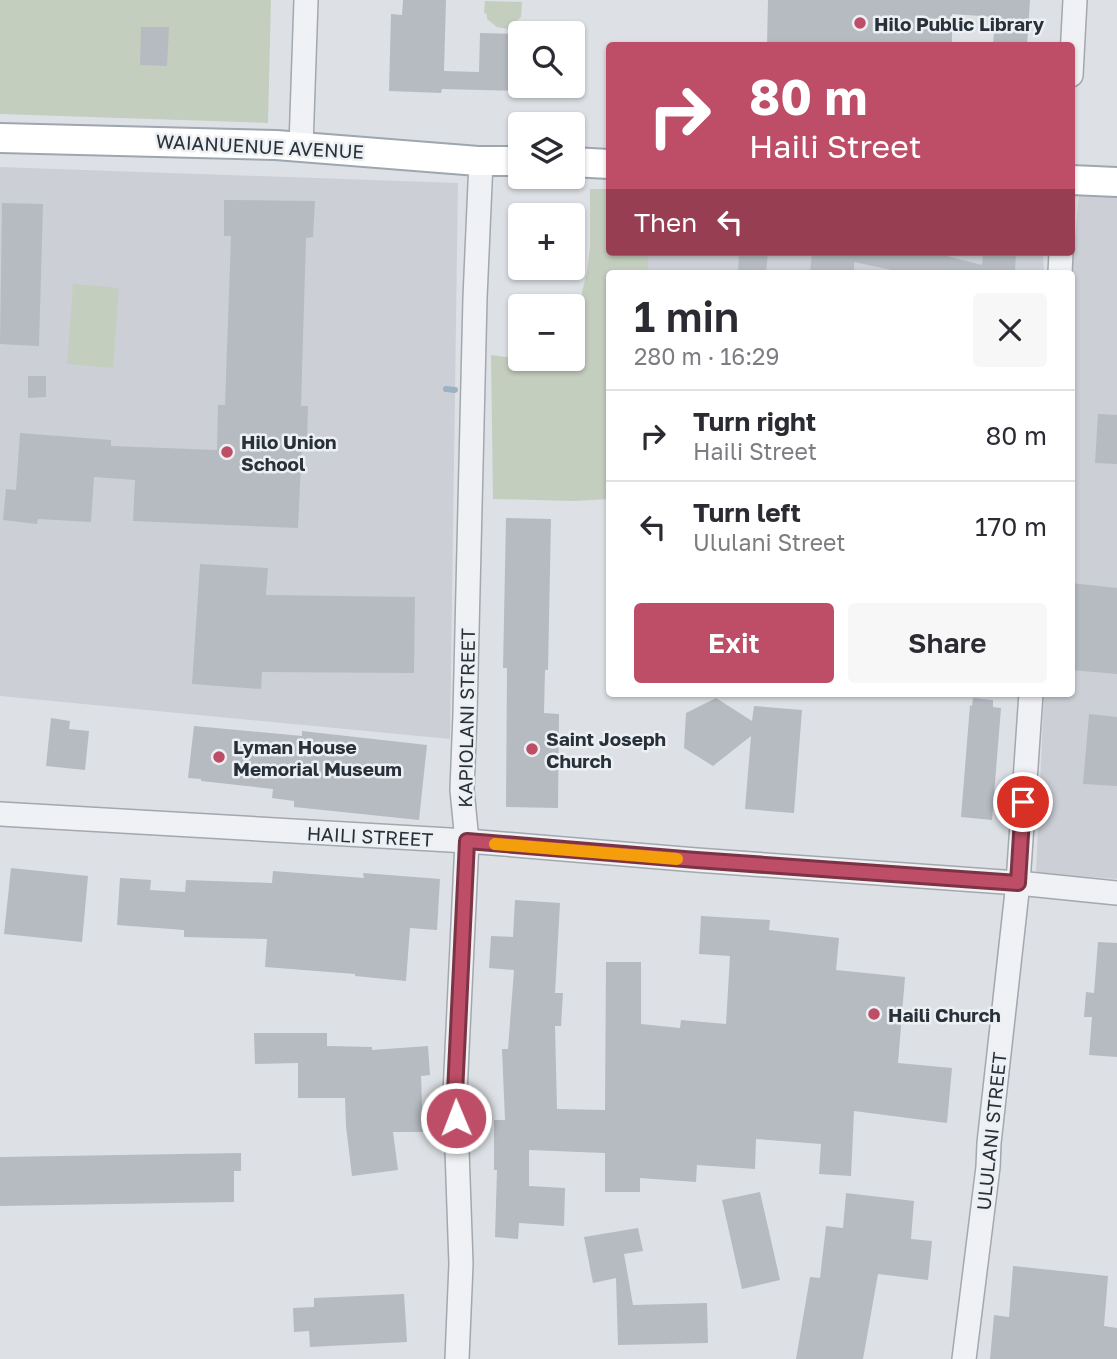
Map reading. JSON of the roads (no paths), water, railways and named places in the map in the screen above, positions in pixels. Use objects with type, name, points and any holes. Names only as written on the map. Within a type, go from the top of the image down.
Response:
[{"type":"main road","name":"WAIANUENUE AVENUE","points":[[0,138],[301,146],[508,161]]},
{"type":"main road","points":[[585,163],[606,164]]},
{"type":"main road","points":[[1075,180],[1117,182]]},
{"type":"street","points":[[301,146],[306,0]]},
{"type":"street","points":[[1073,42],[1075,0]]},
{"type":"street","name":"KAPIOLANI STREET","points":[[457,1359],[461,1264],[455,1093],[467,841],[462,790],[481,161]]},
{"type":"street","name":"ULULANI STREET","points":[[964,1359],[1018,883],[1031,697]]},
{"type":"street","name":"HAILI STREET","points":[[0,814],[467,841],[1117,893]]},
{"type":"waterway","points":[[446,389],[455,390]]},
{"type":"place","name":"Hilo Public Library","points":[[860,23]]},
{"type":"place","name":"Hilo Union School","points":[[227,452]]},
{"type":"place","name":"Saint Joseph Church","points":[[532,749]]},
{"type":"place","name":"Lyman House Memorial Museum","points":[[219,757]]},
{"type":"place","name":"Haili Church","points":[[874,1014]]}]
